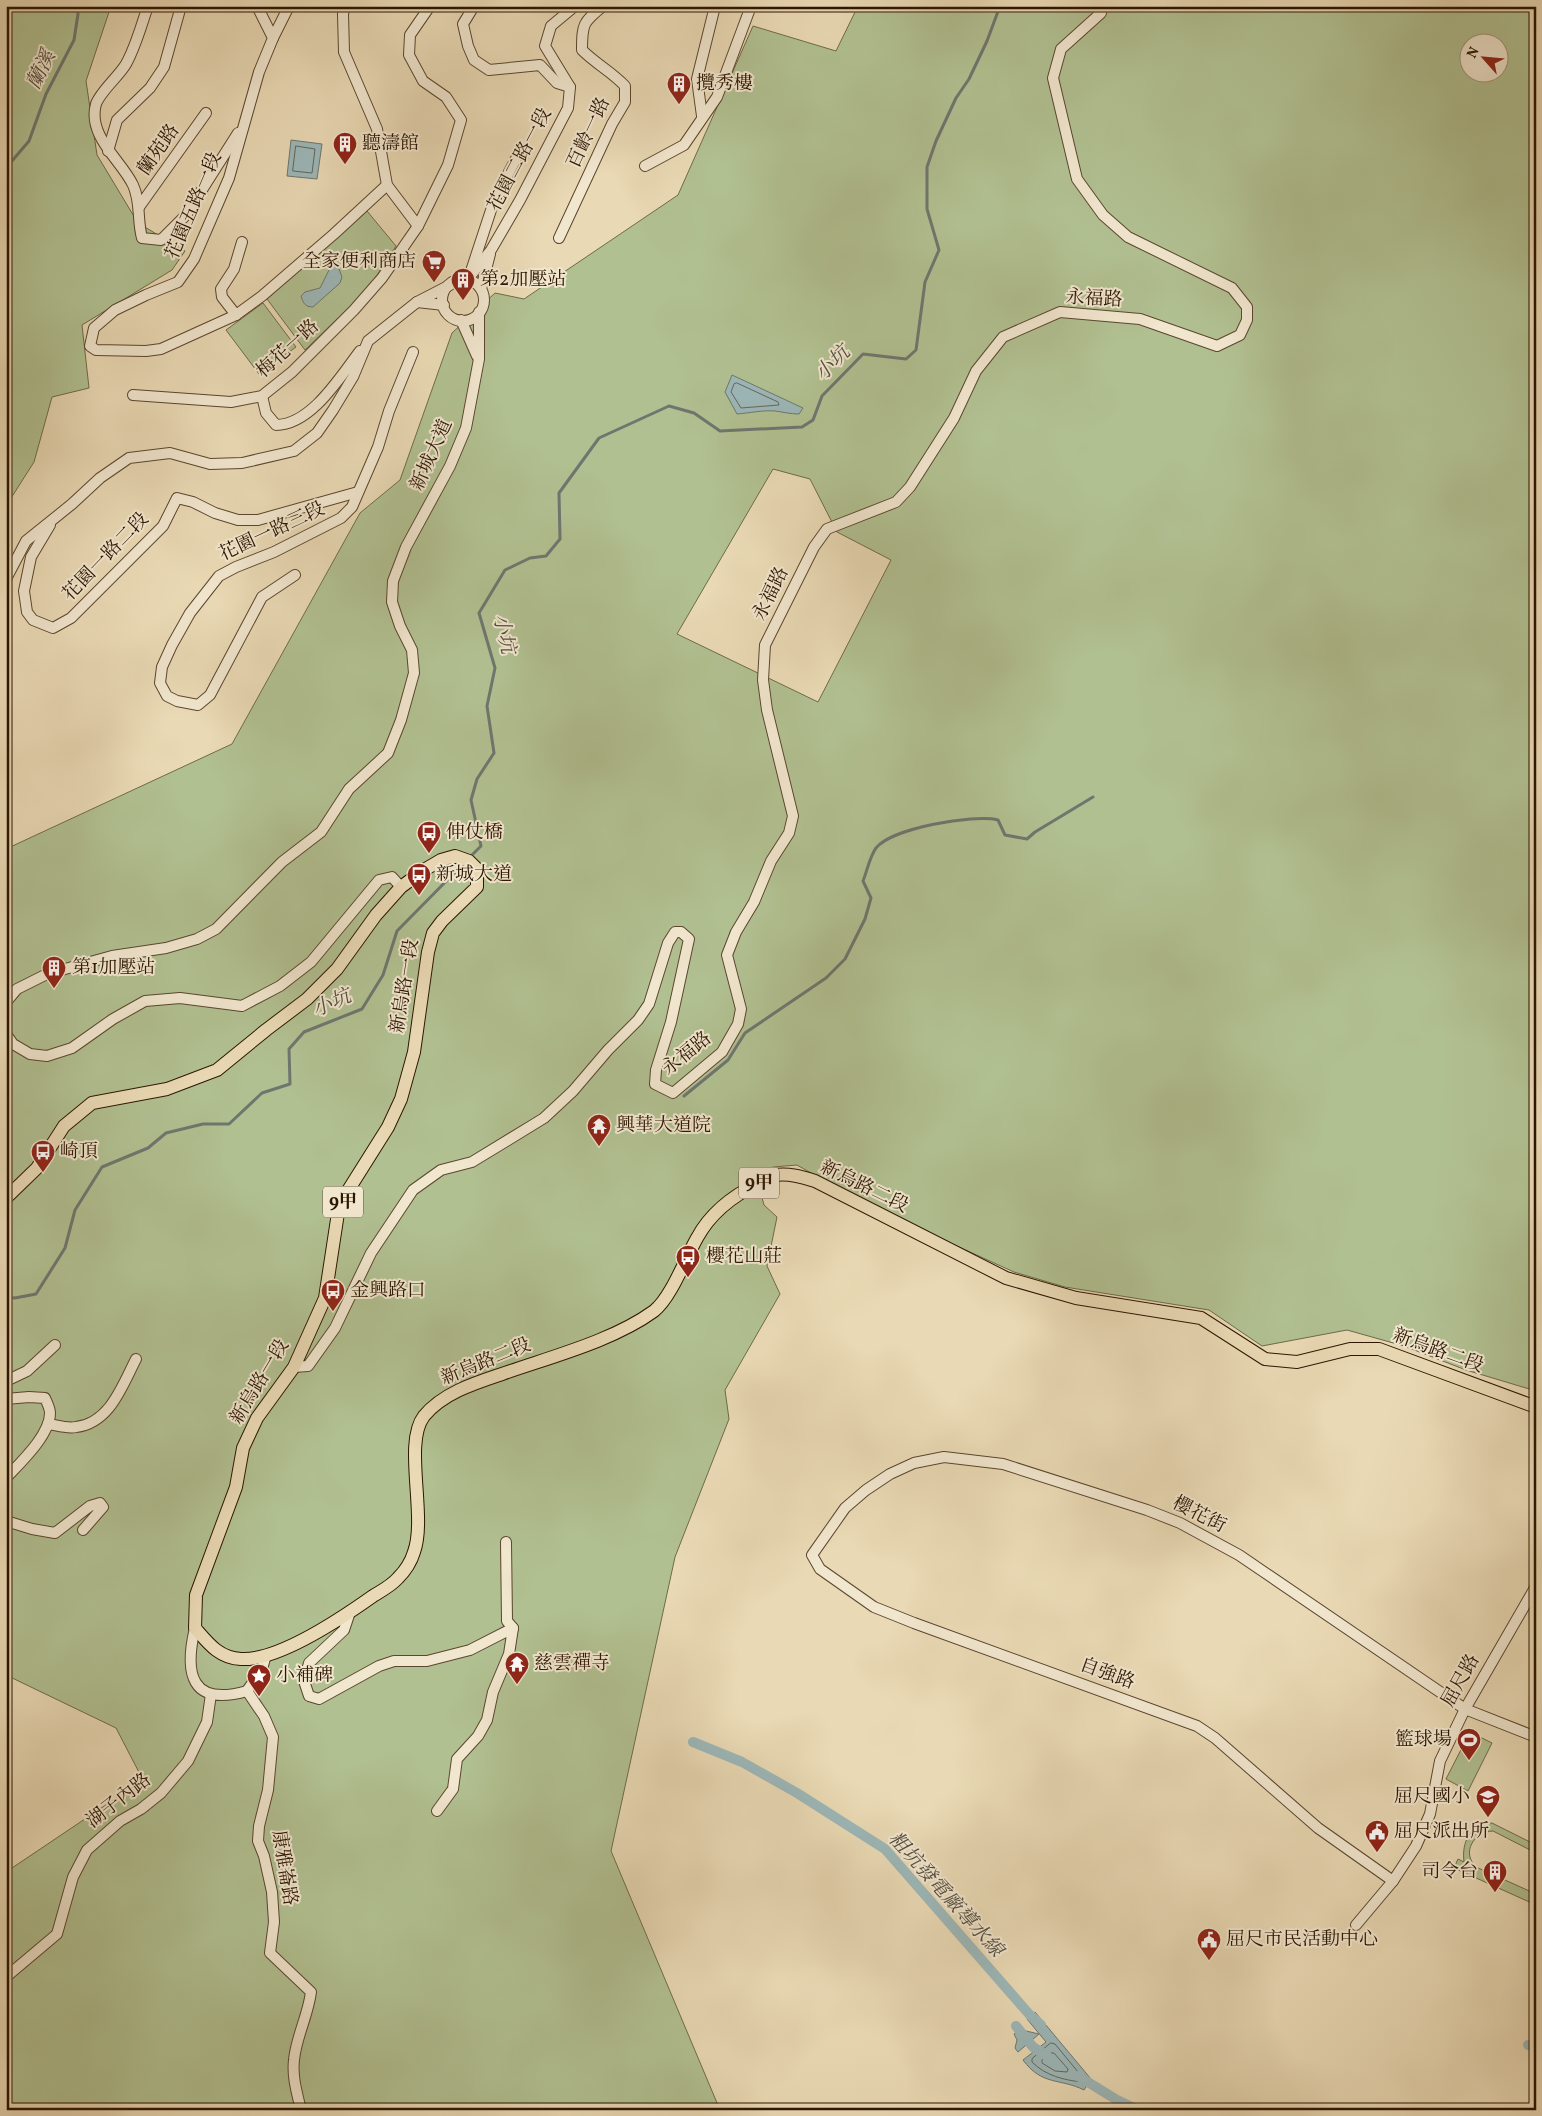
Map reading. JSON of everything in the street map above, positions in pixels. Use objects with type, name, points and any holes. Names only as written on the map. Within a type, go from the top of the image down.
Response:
[{"type":"main road","name":"新烏路一段","points":[[6,1198],[37,1168],[64,1126],[92,1103],[167,1089],[217,1070],[307,999],[337,968],[376,915],[401,886],[441,860],[454,856],[469,861],[477,870],[477,887],[442,921],[433,933],[428,952],[414,1052],[401,1099],[388,1127],[349,1189],[338,1213],[325,1298],[294,1367],[257,1418],[243,1448],[236,1487],[196,1595],[195,1628]]},
{"type":"main road","name":"新烏路二段","points":[[195,1628],[210,1646],[223,1655],[241,1659],[266,1655],[290,1646],[350,1612],[397,1580],[407,1568],[414,1554],[419,1536],[416,1441],[422,1418],[435,1404],[475,1383],[617,1333],[644,1318],[659,1307],[698,1235],[716,1212],[742,1192],[774,1175],[793,1175],[815,1181],[1006,1278],[1076,1298],[1173,1312],[1201,1318],[1265,1359],[1297,1362],[1350,1349],[1379,1348],[1536,1407]]},
{"type":"street","points":[[148,6],[134,48],[126,65],[97,101],[94,117],[108,151],[132,185],[139,208],[138,224],[142,238],[161,240],[186,215],[244,124],[259,72],[289,6]]},
{"type":"street","points":[[108,151],[117,120],[150,88],[164,67],[181,6]]},
{"type":"street","points":[[257,6],[273,38]]},
{"type":"street","points":[[345,6],[342,14],[344,52],[377,130],[387,184],[418,226]]},
{"type":"street","name":"梅花一路","points":[[133,395],[232,402],[262,396],[292,372],[354,310],[382,278],[418,226],[448,165],[461,120],[446,97],[423,81],[409,55],[410,35],[430,6]]},
{"type":"street","points":[[474,6],[464,24],[468,46],[474,60],[489,70],[540,65],[557,83],[570,87]]},
{"type":"street","points":[[570,87],[545,46],[551,26],[575,6]]},
{"type":"street","name":"百齡一路","points":[[559,238],[612,124],[625,102],[625,86],[614,74],[595,63],[582,50],[582,32],[587,19],[603,6]]},
{"type":"street","points":[[702,116],[697,79],[715,6]]},
{"type":"street","points":[[645,166],[684,145],[717,96],[751,6]]},
{"type":"street","name":"永福路","points":[[294,1367],[308,1366],[336,1328],[371,1253],[413,1190],[441,1170],[472,1162],[544,1118],[573,1091],[608,1050],[638,1020],[648,1004],[668,943],[675,932],[681,932],[689,939],[671,1022],[656,1070],[656,1084],[673,1092],[722,1052],[738,1024],[741,1009],[727,955],[736,932],[754,902],[771,861],[789,833],[793,816],[766,702],[763,680],[766,645],[814,546],[828,529],[896,502],[910,487],[954,418],[976,370],[1003,338],[1060,312],[1140,319],[1217,346],[1240,335],[1247,320],[1247,307],[1232,288],[1128,237],[1103,215],[1077,179],[1053,78],[1061,49],[1101,13],[1101,6]]},
{"type":"street","name":"花園二路一段","points":[[468,279],[491,250],[520,200],[540,158],[559,128],[568,108],[570,87]]},
{"type":"street","name":"蘭苑路","points":[[139,208],[206,113]]},
{"type":"street","name":"花園五路一段","points":[[244,124],[226,185],[194,259],[178,282],[115,310],[94,328],[90,346],[96,350],[146,351],[161,349],[236,315],[262,296],[327,240],[366,206],[387,184]]},
{"type":"street","points":[[468,279],[494,201],[521,150]]},
{"type":"street","points":[[236,315],[222,297],[221,289],[234,269],[242,242]]},
{"type":"street","points":[[481,289],[491,250]]},
{"type":"street","points":[[468,279],[478,284],[481,289],[484,301],[483,308],[474,318],[462,320],[450,316],[444,305],[443,294],[454,281],[468,279]]},
{"type":"street","points":[[262,396],[266,413],[276,425],[286,425],[295,422],[319,404],[368,341],[418,302],[450,285]]},
{"type":"street","points":[[418,302],[444,305]]},
{"type":"street","name":"新城大道","points":[[6,1002],[17,989],[47,974],[112,956],[166,948],[197,939],[216,929],[238,904],[282,862],[321,832],[349,789],[388,754],[401,720],[414,673],[412,650],[400,626],[392,602],[393,581],[406,547],[450,466],[466,428],[478,359],[479,312]]},
{"type":"street","points":[[462,320],[478,359]]},
{"type":"street","points":[[6,579],[26,541],[100,478],[129,458],[170,453],[210,464],[242,462],[294,451],[317,433],[334,410],[353,377],[368,341]]},
{"type":"street","points":[[358,492],[378,447],[389,411],[413,352]]},
{"type":"street","name":"花園一路二段","points":[[55,518],[31,557],[24,591],[27,612],[33,620],[54,628],[71,618],[163,526],[177,498],[194,502],[215,513],[238,520],[258,520],[358,492]]},
{"type":"street","name":"花園一路三段","points":[[295,575],[262,597],[210,695],[198,705],[177,701],[168,696],[160,682],[162,667],[190,613],[220,576],[236,566],[274,552],[341,518],[352,507],[358,492]]},
{"type":"street","points":[[6,1034],[13,1044],[30,1054],[47,1056],[72,1048],[113,1019],[145,1001],[180,998],[242,1006],[280,986],[311,962],[379,880],[392,877],[401,886]]},
{"type":"street","points":[[6,1382],[27,1371],[55,1345]]},
{"type":"street","points":[[48,1424],[75,1428],[96,1420],[111,1407],[136,1360]]},
{"type":"street","points":[[6,1399],[45,1398],[50,1411],[48,1424],[25,1458],[6,1478]]},
{"type":"street","name":"櫻花街","points":[[828,1531],[844,1508],[866,1490],[890,1474],[914,1463],[944,1457],[1003,1464],[1147,1510],[1180,1523],[1239,1556],[1465,1709],[1536,1736]]},
{"type":"street","points":[[6,1521],[55,1533],[90,1506],[100,1503],[103,1507],[83,1530]]},
{"type":"street","name":"自強路","points":[[828,1531],[812,1555],[820,1568],[874,1607],[1196,1726],[1215,1738],[1318,1828],[1393,1881]]},
{"type":"street","points":[[437,1811],[453,1789],[457,1759],[478,1736],[487,1720],[493,1692],[509,1654],[513,1628],[507,1621],[506,1542]]},
{"type":"street","name":"屈尺路","points":[[1356,1924],[1393,1881],[1416,1846],[1430,1814],[1440,1760],[1465,1709],[1536,1586]]},
{"type":"street","points":[[350,1612],[344,1630],[309,1663],[304,1681],[309,1696],[319,1699],[379,1666],[394,1661],[427,1661],[470,1650],[513,1628]]},
{"type":"street","points":[[195,1628],[190,1648],[192,1678],[199,1688],[211,1694],[232,1696],[247,1691],[262,1669],[266,1655]]},
{"type":"street","name":"康雅崙路","points":[[247,1691],[264,1716],[274,1737],[268,1790],[259,1826],[258,1841],[264,1856],[272,1892],[274,1922],[270,1953],[311,1992],[309,2007],[296,2046],[294,2060],[294,2078],[301,2110]]},
{"type":"street","name":"湖子內路","points":[[6,1977],[57,1934],[73,1877],[87,1850],[120,1821],[141,1809],[161,1793],[188,1761],[207,1722],[211,1694]]},
{"type":"green space","points":[[6,6],[111,6],[86,81],[97,155],[138,223],[185,251],[172,270],[82,325],[89,388],[52,397],[34,462],[6,506]]},
{"type":"green space","points":[[858,6],[1536,6],[1536,1391],[1466,1370],[1404,1346],[1347,1330],[1262,1346],[1209,1310],[1065,1287],[1014,1272],[871,1207],[797,1165],[773,1167],[757,1179],[764,1205],[777,1217],[767,1266],[780,1294],[725,1390],[729,1419],[675,1557],[611,1851],[720,2110],[6,2110],[6,1872],[143,1780],[116,1728],[6,1675],[6,849],[232,744],[360,513],[400,480],[452,333],[495,293],[524,299],[678,195],[753,26],[836,51]],"holes":[[[773,469],[810,479],[837,532],[891,560],[818,702],[677,634]]]},
{"type":"green space","points":[[367,211],[396,246],[368,289],[305,350],[267,299]]},
{"type":"green space","points":[[263,303],[296,347],[259,374],[226,330]]},
{"type":"green space","name":"籃球場","points":[[1470,1732],[1492,1743],[1468,1791],[1446,1779]]},
{"type":"green space","points":[[1481,1823],[1492,1823],[1536,1845],[1536,1853],[1493,1831],[1486,1832],[1475,1839],[1470,1849],[1470,1855],[1476,1867],[1536,1894],[1536,1905],[1454,1868],[1458,1859],[1464,1862],[1466,1840]]},
{"type":"water","points":[[291,140],[322,144],[317,179],[287,176]]},
{"type":"water","points":[[334,266],[339,269],[342,277],[340,283],[313,307],[306,305],[301,296],[305,292],[320,288],[329,270]]},
{"type":"water","points":[[732,375],[803,408],[799,414],[761,411],[737,414],[725,392]]},
{"type":"water","points":[[1035,2012],[1091,2079],[1084,2090],[1044,2078],[1030,2068],[1023,2060],[1046,2042],[1027,2019]]},
{"type":"water","points":[[1022,2027],[1026,2031],[1039,2034],[1018,2052],[1015,2048],[1017,2040],[1014,2034]]},
{"type":"waterway","name":"蘭溪","points":[[6,168],[29,141],[46,94],[74,40],[78,14],[77,6]]},
{"type":"waterway","name":"小坑","points":[[469,858],[481,846],[471,800],[477,779],[494,753],[487,706],[495,668],[479,613],[505,570],[530,558],[546,556],[560,539],[559,493],[599,438],[669,406],[694,413],[720,431],[802,427],[813,420],[822,396],[863,354],[906,359],[916,350],[925,282],[939,250],[927,209],[927,167],[936,141],[956,98],[969,79],[987,41],[1000,6]]},
{"type":"waterway","points":[[684,1096],[728,1060],[745,1033],[826,978],[845,959],[865,919],[871,898],[863,881],[872,855],[876,848],[885,841],[898,834],[934,824],[971,819],[998,820],[1005,835],[1027,839],[1035,832],[1093,797]]},
{"type":"waterway","name":"小坑","points":[[6,1297],[15,1298],[36,1294],[65,1248],[75,1210],[102,1167],[148,1148],[166,1133],[203,1124],[229,1124],[262,1093],[290,1084],[289,1049],[304,1032],[362,1009],[383,975],[397,931],[465,862]]},
{"type":"waterway","name":"粗坑發電廠導水線","points":[[693,1742],[742,1762],[797,1793],[885,1849],[1029,2014],[1041,2025]]},
{"type":"waterway","points":[[1016,2026],[1033,2047],[1047,2056]]},
{"type":"waterway","points":[[1528,2045],[1536,2044]]},
{"type":"waterway","name":"粗坑發電廠導水線","points":[[1078,2076],[1117,2100],[1138,2110]]},
{"type":"place","name":"攬秀樓","points":[[679,105]]},
{"type":"place","name":"聽濤館","points":[[345,165]]},
{"type":"place","name":"全家便利商店","points":[[434,283]]},
{"type":"place","name":"第2加壓站","points":[[463,301]]},
{"type":"place","name":"伸仗橋","points":[[429,854]]},
{"type":"place","name":"新城大道","points":[[419,896]]},
{"type":"place","name":"第1加壓站","points":[[54,989]]},
{"type":"place","name":"興華大道院","points":[[599,1147]]},
{"type":"place","name":"崎頂","points":[[43,1173]]},
{"type":"place","name":"櫻花山莊","points":[[688,1278]]},
{"type":"place","name":"金興路口","points":[[333,1312]]},
{"type":"place","name":"慈雲禪寺","points":[[517,1685]]},
{"type":"place","name":"小補碑","points":[[259,1697]]},
{"type":"place","name":"籃球場","points":[[1469,1761]]},
{"type":"place","name":"屈尺國小","points":[[1488,1818]]},
{"type":"place","name":"屈尺派出所","points":[[1377,1853]]},
{"type":"place","name":"司令台","points":[[1495,1893]]},
{"type":"place","name":"屈尺市民活動中心","points":[[1209,1961]]}]
